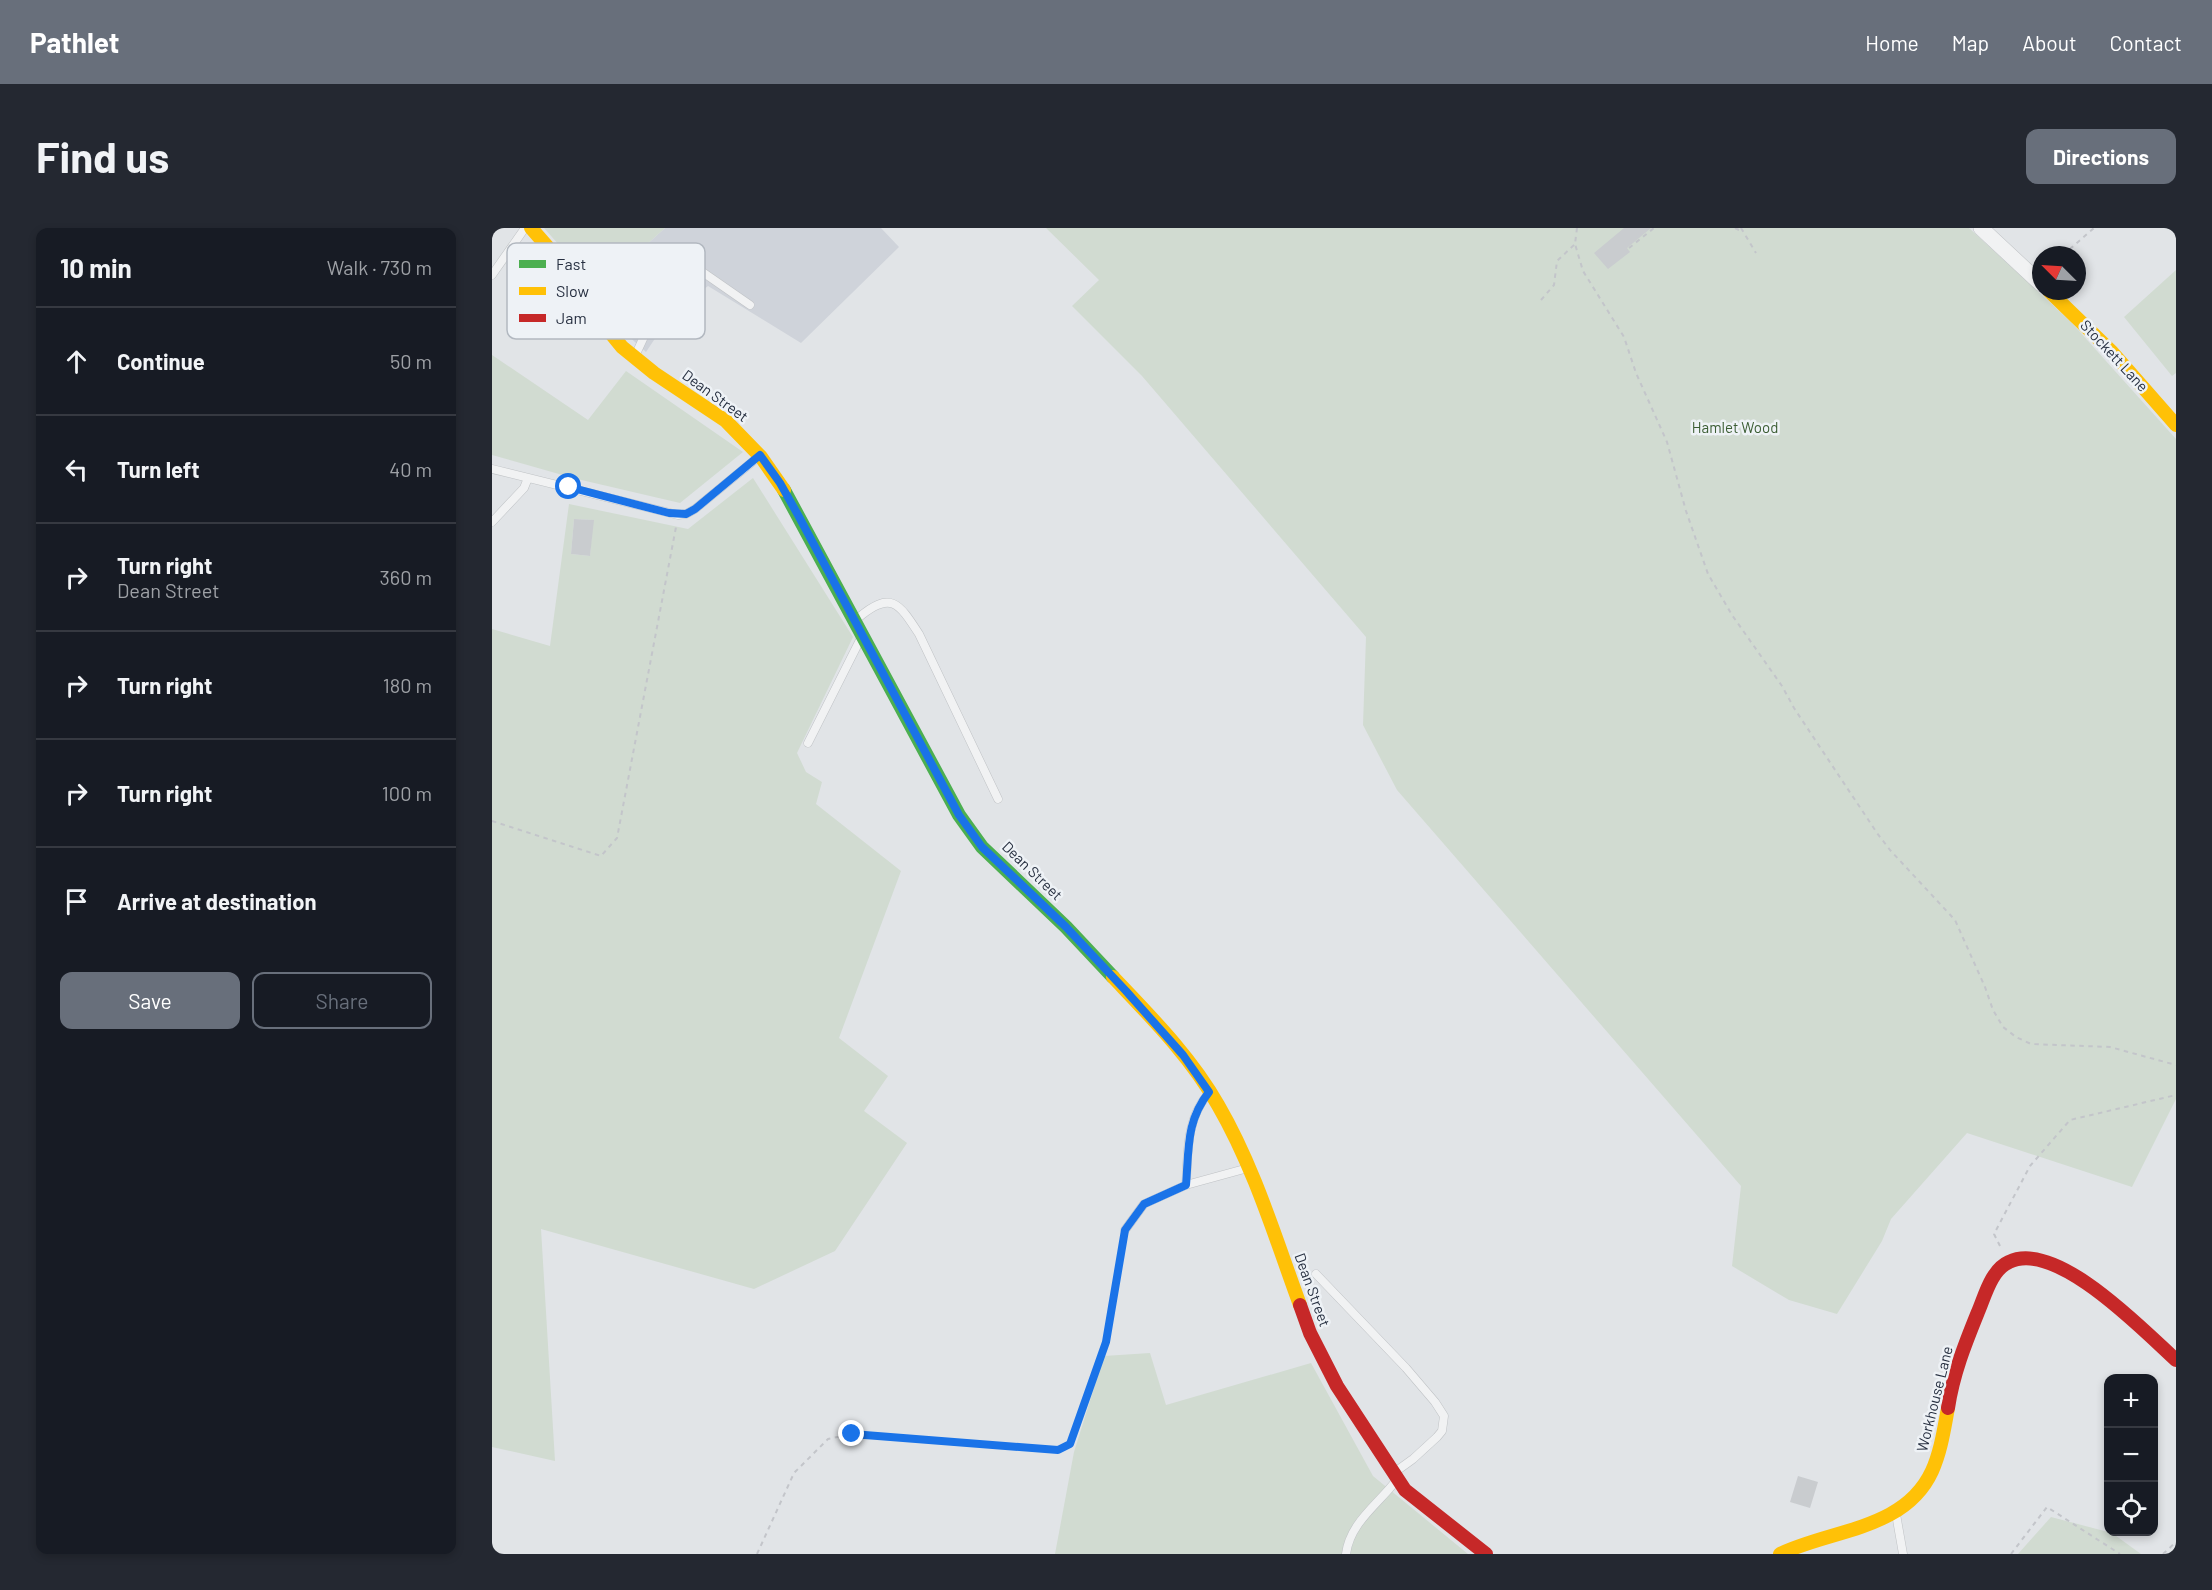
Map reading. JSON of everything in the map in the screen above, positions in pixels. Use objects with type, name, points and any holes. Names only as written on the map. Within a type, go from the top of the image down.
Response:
[{"type":"street","name":"Dean Street","points":[[531,228],[544,243]]},
{"type":"street","points":[[1981,228],[2032,276]]},
{"type":"street","name":"Stockett Lane","points":[[2058,300],[2112,352],[2176,424]]},
{"type":"street","name":"Dean Street","points":[[615,339],[634,358],[714,412],[760,455],[780,483],[959,815],[982,847],[1066,927],[1183,1055],[1217,1103],[1249,1168],[1310,1333],[1337,1386],[1405,1490],[1486,1554]]},
{"type":"street","points":[[2008,1262],[2019,1257],[2038,1258],[2054,1264],[2118,1306],[2176,1360]]},
{"type":"street","name":"Workhouse Lane","points":[[1780,1554],[1791,1547],[1822,1536],[1888,1517],[1920,1492],[1932,1471],[1940,1450],[1951,1387],[1972,1325],[1986,1291],[2008,1262]]},
{"type":"lane","points":[[514,243],[525,228]]},
{"type":"lane","points":[[492,275],[507,254]]},
{"type":"lane","points":[[705,274],[750,305]]},
{"type":"lane","points":[[634,358],[643,339]]},
{"type":"lane","points":[[492,469],[678,515],[695,509],[760,455]]},
{"type":"lane","points":[[492,522],[518,496],[528,478]]},
{"type":"lane","points":[[854,621],[869,608],[880,603],[896,604],[904,611],[919,634],[998,799]]},
{"type":"lane","points":[[808,743],[862,636]]},
{"type":"lane","points":[[1186,1185],[1190,1128],[1199,1105],[1209,1092]]},
{"type":"lane","points":[[1125,1230],[1144,1204],[1186,1185],[1249,1168]]},
{"type":"lane","points":[[1316,1274],[1406,1368],[1444,1416],[1442,1431],[1396,1476],[1378,1503],[1356,1524],[1346,1554]]},
{"type":"lane","points":[[1896,1512],[1903,1554]]},
{"type":"path","points":[[1577,228],[1575,244],[1583,271],[1624,337],[1636,373],[1667,442],[1691,529],[1719,596],[1782,686],[1794,708],[1877,833],[1955,920],[2002,1027],[2031,1044],[2110,1047],[2176,1065]]},
{"type":"path","points":[[1629,248],[1654,228]]},
{"type":"path","points":[[1735,228],[1742,230],[1756,253]]},
{"type":"path","points":[[2073,246],[2094,228]]},
{"type":"path","points":[[1541,300],[1554,285],[1557,261],[1575,244]]},
{"type":"path","points":[[492,821],[601,856],[617,838],[678,515]]},
{"type":"path","points":[[2008,1262],[1994,1234],[2030,1166],[2070,1120],[2176,1095]]},
{"type":"path","points":[[757,1554],[795,1473],[828,1439],[852,1434],[1058,1450],[1070,1444],[1106,1342],[1125,1230]]},
{"type":"path","points":[[2011,1554],[2046,1507],[2120,1554]]},
{"type":"path","points":[[2163,1554],[2176,1542]]},
{"type":"shaded area","points":[[665,228],[881,228],[899,247],[801,343],[708,286],[705,288],[705,243],[648,243]]},
{"type":"shaded area","points":[[632,339],[655,339],[646,352]]},
{"type":"green space","points":[[544,228],[665,228],[648,243],[557,243]]},
{"type":"green space","name":"Hamlet Wood","points":[[1046,228],[1969,228],[2032,286],[2032,300],[2047,300],[2071,322],[2176,439],[2176,1099],[2132,1187],[1967,1133],[1891,1219],[1882,1241],[1837,1314],[1789,1300],[1732,1266],[1741,1186],[1397,790],[1363,725],[1366,637],[1142,376],[1072,306],[1099,280]]},
{"type":"green space","points":[[2176,270],[2176,373],[2172,376],[2124,317]]},
{"type":"green space","points":[[492,355],[588,420],[626,371],[743,452],[680,503],[573,478],[492,455]]},
{"type":"green space","points":[[753,478],[853,637],[797,753],[806,772],[822,782],[816,804],[901,871],[839,1038],[888,1076],[864,1111],[907,1143],[835,1251],[754,1289],[541,1229],[555,1461],[492,1447],[492,629],[550,646],[569,504],[688,529]],"holes":[[[574,519],[593,520],[590,556],[571,554]]]},
{"type":"green space","points":[[1150,1353],[1166,1405],[1311,1363],[1373,1476],[1468,1554],[1055,1554],[1074,1452],[1104,1356]]},
{"type":"green space","points":[[2051,1517],[2104,1531],[2104,1536],[2116,1536],[2141,1554],[2018,1554]]},
{"type":"building","points":[[1624,228],[1651,228],[1627,248],[1630,252],[1608,269],[1594,253]]},
{"type":"building","points":[[574,519],[594,520],[590,556],[571,554]]},
{"type":"building","points":[[1798,1476],[1818,1482],[1810,1508],[1790,1502]]},
{"type":"traffic: fast","points":[[784,490],[959,815],[982,847],[1066,927],[1113,977]]},
{"type":"traffic: slow","points":[[531,228],[544,243]]},
{"type":"traffic: slow","points":[[2058,300],[2112,352],[2176,425]]},
{"type":"traffic: slow","points":[[615,339],[654,373],[726,421],[761,457],[784,490]]},
{"type":"traffic: slow","points":[[1113,977],[1183,1054],[1218,1105],[1253,1178],[1300,1305]]},
{"type":"traffic: slow","points":[[1780,1554],[1886,1517],[1904,1505],[1920,1490],[1932,1471],[1940,1448],[1948,1408]]},
{"type":"traffic: jam","points":[[1948,1408],[1960,1359],[1986,1291],[1993,1277],[2009,1262],[2028,1258],[2050,1263],[2074,1275],[2121,1310],[2176,1360]]},
{"type":"traffic: jam","points":[[1300,1305],[1310,1333],[1337,1386],[1405,1490],[1486,1554]]},
{"type":"route","points":[[569,487],[669,513],[686,514],[760,455],[780,483],[798,515],[959,815],[982,847],[1066,927],[1126,991],[1183,1055],[1209,1092],[1199,1105],[1190,1128],[1186,1185],[1144,1204],[1125,1230],[1106,1342],[1070,1444],[1058,1450],[852,1434]]}]
